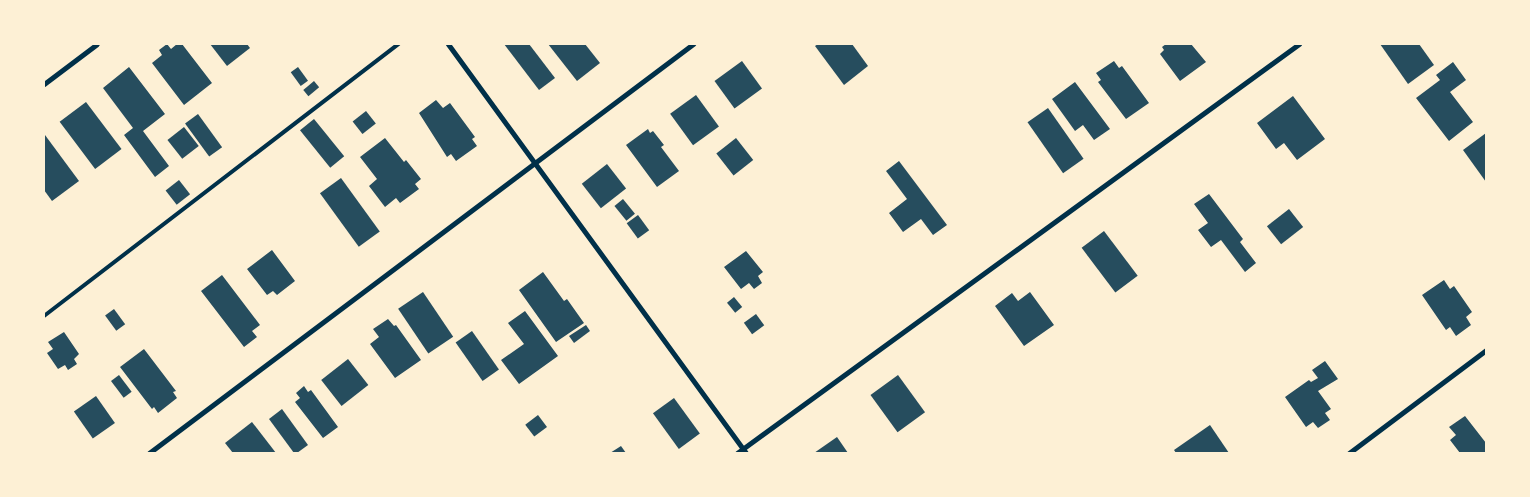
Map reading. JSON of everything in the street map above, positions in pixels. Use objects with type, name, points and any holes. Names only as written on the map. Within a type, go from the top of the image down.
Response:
[{"type":"street","points":[[44,84],[97,44]]},
{"type":"street","points":[[448,44],[744,451]]},
{"type":"street","points":[[148,453],[693,44]]},
{"type":"street","points":[[737,453],[744,451],[1299,44]]},
{"type":"street","points":[[1349,453],[1486,350]]},
{"type":"lane","points":[[44,316],[399,44]]},
{"type":"building","points":[[167,44],[171,49],[177,44],[182,44],[212,83],[184,105],[152,63],[162,55],[159,50]]},
{"type":"building","points":[[210,44],[247,44],[250,48],[227,66]]},
{"type":"building","points":[[504,44],[529,44],[555,78],[539,90]]},
{"type":"building","points":[[548,44],[585,44],[600,63],[577,81]]},
{"type":"building","points":[[818,44],[852,44],[868,66],[844,85],[815,46]]},
{"type":"building","points":[[1166,44],[1191,44],[1206,62],[1180,81],[1160,54],[1164,50],[1162,47]]},
{"type":"building","points":[[1380,44],[1419,44],[1434,65],[1408,84]]},
{"type":"building","points":[[742,61],[762,89],[734,108],[714,81]]},
{"type":"building","points":[[1114,61],[1119,68],[1122,66],[1149,103],[1126,119],[1098,82],[1101,80],[1096,73]]},
{"type":"building","points":[[1453,62],[1466,80],[1450,92],[1473,122],[1449,141],[1416,98],[1440,80],[1436,75]]},
{"type":"building","points":[[129,67],[165,114],[143,131],[169,166],[155,177],[124,135],[133,128],[103,88]]},
{"type":"building","points":[[298,67],[308,81],[301,86],[291,72]]},
{"type":"building","points":[[314,81],[319,87],[308,96],[303,90]]},
{"type":"building","points":[[1075,82],[1110,129],[1094,140],[1083,125],[1075,131],[1052,99]]},
{"type":"building","points":[[696,95],[719,127],[693,145],[670,114]]},
{"type":"building","points":[[1293,96],[1325,139],[1297,160],[1284,143],[1276,149],[1257,123]]},
{"type":"building","points":[[436,100],[443,108],[450,103],[475,137],[472,139],[477,146],[456,161],[451,154],[447,157],[419,113]]},
{"type":"building","points":[[86,102],[122,149],[95,169],[60,122]]},
{"type":"building","points":[[1048,108],[1084,159],[1063,173],[1028,122]]},
{"type":"building","points":[[366,111],[376,124],[362,134],[353,121]]},
{"type":"building","points":[[198,114],[222,147],[209,157],[185,123]]},
{"type":"building","points":[[314,119],[344,156],[330,168],[300,130]]},
{"type":"building","points":[[184,127],[199,146],[182,159],[167,140]]},
{"type":"building","points":[[648,129],[650,133],[653,131],[664,145],[661,147],[679,171],[657,187],[626,145]]},
{"type":"building","points":[[1486,133],[1486,182],[1463,150]]},
{"type":"building","points":[[45,135],[79,181],[52,201],[44,190]]},
{"type":"building","points":[[385,138],[404,162],[406,160],[421,179],[415,184],[419,189],[400,203],[396,198],[385,207],[369,186],[377,179],[360,157]]},
{"type":"building","points":[[736,138],[753,160],[734,175],[716,153]]},
{"type":"building","points":[[899,161],[947,225],[933,235],[921,219],[903,232],[889,213],[907,199],[886,171]]},
{"type":"building","points":[[607,164],[626,188],[601,208],[582,184]]},
{"type":"building","points":[[341,178],[380,231],[359,247],[320,193]]},
{"type":"building","points":[[179,180],[190,194],[177,205],[166,190]]},
{"type":"building","points":[[1209,194],[1243,239],[1240,242],[1256,263],[1245,272],[1221,240],[1211,247],[1198,230],[1208,223],[1194,204]]},
{"type":"building","points":[[623,199],[635,214],[626,221],[614,206]]},
{"type":"building","points":[[1289,209],[1303,227],[1281,244],[1267,226]]},
{"type":"building","points":[[638,215],[649,230],[638,239],[627,223]]},
{"type":"building","points":[[1104,231],[1138,276],[1115,293],[1082,248]]},
{"type":"building","points":[[272,250],[295,281],[277,295],[273,291],[267,295],[247,269]]},
{"type":"building","points":[[746,251],[763,272],[758,276],[762,283],[754,289],[749,283],[741,289],[724,267]]},
{"type":"building","points":[[543,272],[564,301],[567,299],[584,323],[556,342],[519,290]]},
{"type":"building","points":[[222,275],[260,325],[252,331],[257,337],[244,347],[201,291]]},
{"type":"building","points":[[1444,280],[1450,289],[1454,286],[1472,312],[1466,317],[1471,325],[1456,336],[1450,327],[1446,330],[1422,295]]},
{"type":"building","points":[[423,292],[453,337],[428,354],[398,309]]},
{"type":"building","points":[[1030,292],[1054,325],[1024,346],[995,306],[1012,293],[1018,301]]},
{"type":"building","points":[[734,297],[742,307],[735,313],[727,303]]},
{"type":"building","points":[[114,309],[125,324],[116,331],[105,315]]},
{"type":"building","points":[[525,311],[558,356],[519,384],[501,360],[524,344],[508,323]]},
{"type":"building","points":[[756,314],[764,325],[752,334],[744,323]]},
{"type":"building","points":[[388,319],[394,326],[396,325],[421,360],[395,378],[370,344],[379,337],[373,329]]},
{"type":"building","points":[[586,325],[590,331],[574,343],[569,336]]},
{"type":"building","points":[[472,331],[499,370],[483,381],[456,342]]},
{"type":"building","points":[[64,332],[79,354],[74,359],[77,364],[68,370],[65,365],[58,369],[47,353],[53,349],[48,342]]},
{"type":"building","points":[[144,349],[176,391],[173,392],[177,398],[158,413],[154,407],[152,409],[120,367]]},
{"type":"building","points":[[348,359],[368,385],[342,406],[321,380]]},
{"type":"building","points":[[1325,361],[1338,379],[1318,391],[1331,409],[1325,413],[1330,420],[1318,428],[1313,422],[1306,427],[1285,397],[1309,380],[1311,382],[1318,378],[1312,370]]},
{"type":"building","points":[[119,375],[132,392],[124,398],[111,381]]},
{"type":"building","points":[[898,375],[925,412],[898,432],[870,395]]},
{"type":"building","points":[[304,386],[308,392],[311,390],[338,427],[323,438],[295,402],[300,398],[296,393]]},
{"type":"building","points":[[96,396],[115,423],[93,439],[74,411]]},
{"type":"building","points":[[674,398],[700,434],[679,449],[653,413]]},
{"type":"building","points":[[282,409],[308,445],[297,453],[294,453],[269,419]]},
{"type":"building","points":[[538,415],[547,427],[534,437],[525,425]]},
{"type":"building","points":[[1465,416],[1486,443],[1486,453],[1460,453],[1450,440],[1456,435],[1449,427]]},
{"type":"building","points":[[252,422],[276,453],[233,453],[225,443]]},
{"type":"building","points":[[1210,425],[1229,453],[1176,453],[1174,450]]},
{"type":"building","points":[[837,437],[848,453],[814,453]]},
{"type":"building","points":[[621,446],[626,453],[610,453]]}]
